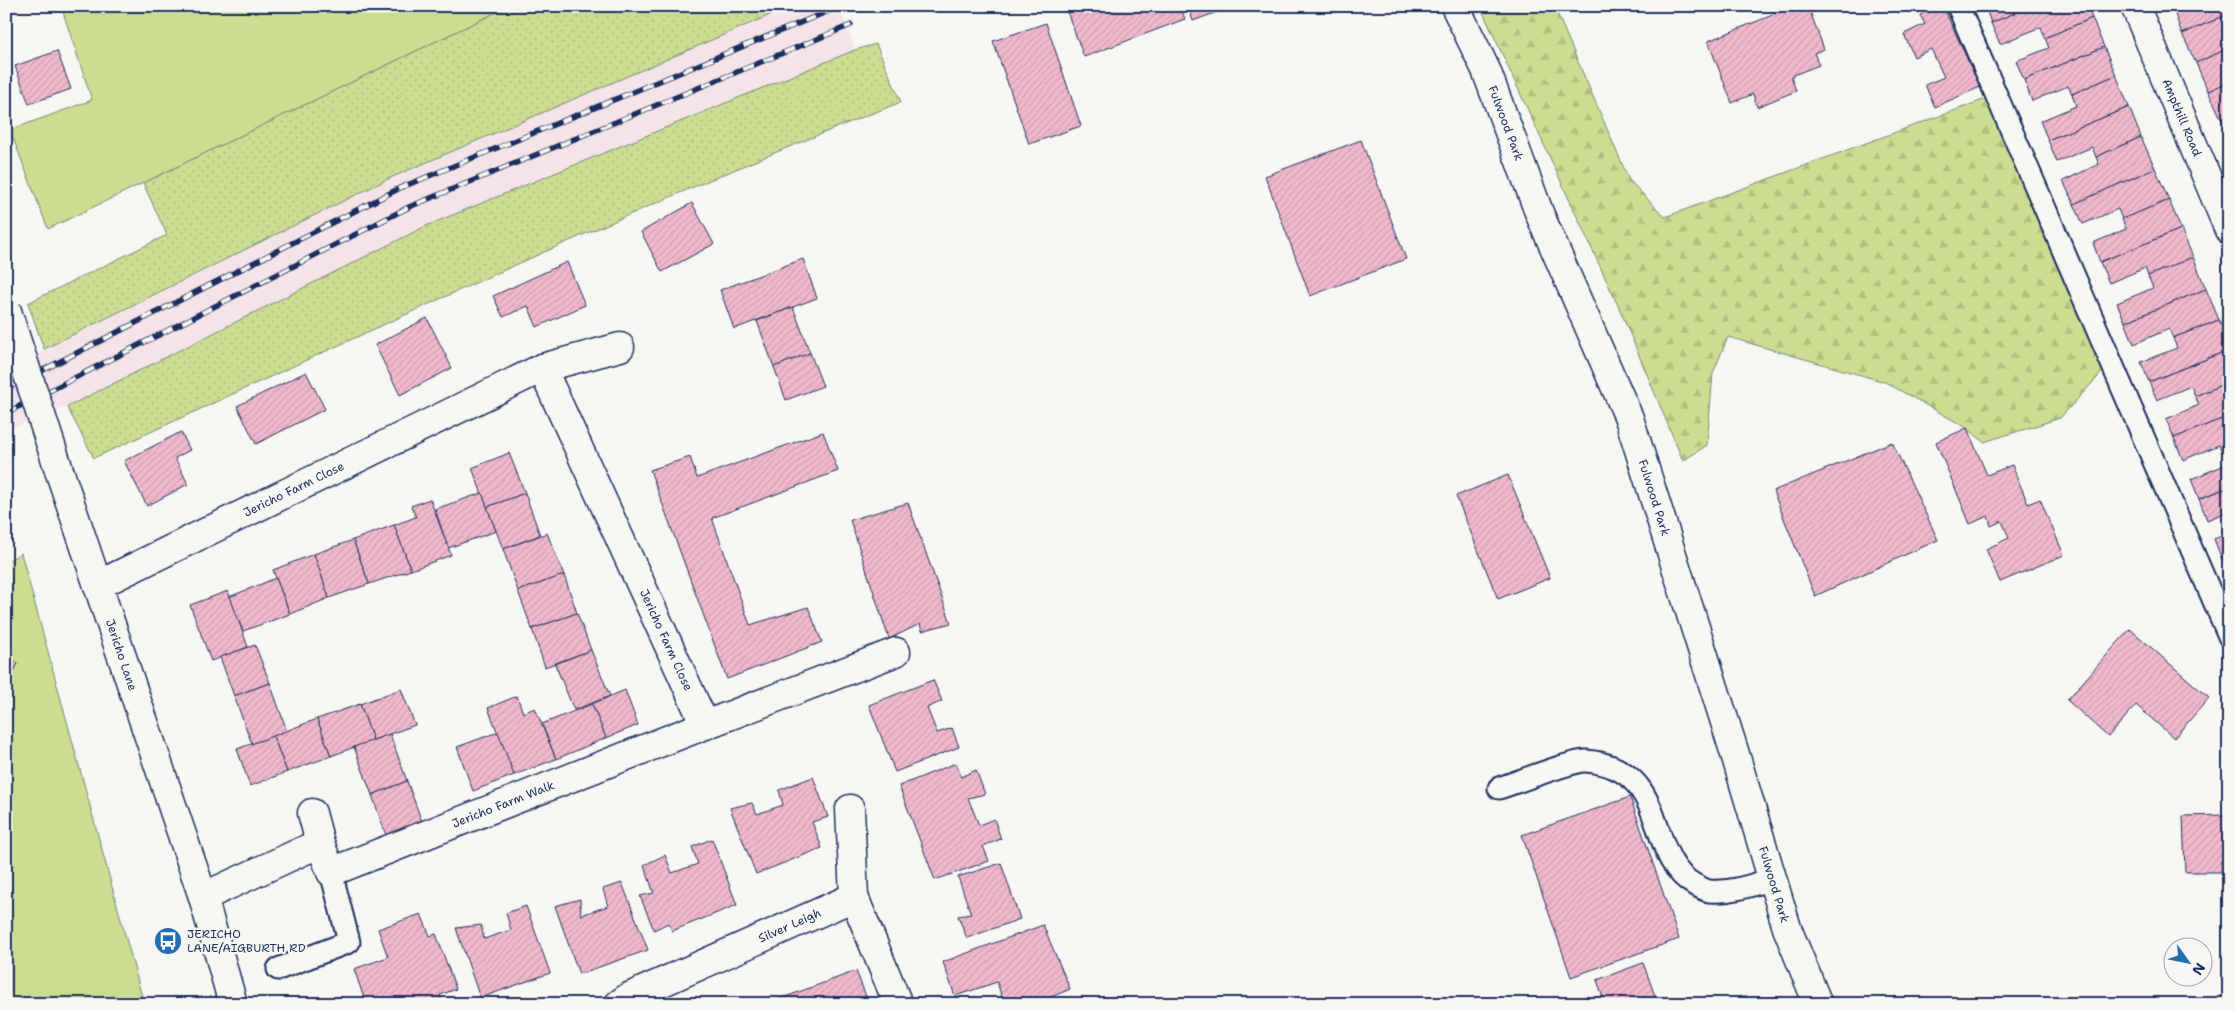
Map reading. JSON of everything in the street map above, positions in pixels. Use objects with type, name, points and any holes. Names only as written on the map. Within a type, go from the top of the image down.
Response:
[{"type":"street","name":"Fulwood Park","points":[[1455,6],[1486,70],[1540,215],[1629,418],[1735,754],[1787,928],[1818,1004]]},
{"type":"street","name":"Ampthill Road","points":[[2135,6],[2229,230]]},
{"type":"street","name":"Jericho Lane","points":[[6,308],[203,897],[233,1004]]},
{"type":"street","name":"Jericho Farm Close","points":[[98,586],[542,368],[620,347]]},
{"type":"street","name":"Jericho Farm Close","points":[[542,368],[705,725]]},
{"type":"street","points":[[705,725],[896,652]]},
{"type":"street","name":"Jericho Farm Walk","points":[[330,872],[705,725]]},
{"type":"street","points":[[850,809],[854,897],[898,1004]]},
{"type":"street","points":[[312,813],[330,872]]},
{"type":"street","points":[[203,897],[320,843]]},
{"type":"street","name":"Silver Leigh","points":[[619,1004],[629,997],[854,897]]},
{"type":"lane","points":[[1958,6],[2229,636]]},
{"type":"lane","points":[[1499,788],[1584,760],[1612,766],[1633,780],[1648,799],[1668,853],[1686,880],[1706,891],[1728,891],[1772,879]]},
{"type":"lane","points":[[278,969],[350,942],[330,872]]},
{"type":"shaded area","points":[[791,6],[839,6],[855,50],[426,226],[67,407],[6,430],[6,369],[390,178]]},
{"type":"green space","points":[[61,6],[509,6],[48,229],[10,130],[92,100]]},
{"type":"green space","points":[[509,6],[791,6],[390,178],[44,349],[28,303],[167,235],[143,183]]},
{"type":"green space","points":[[1480,6],[1554,6],[1629,180],[1665,217],[1994,96],[2107,367],[2060,418],[1984,442],[1967,428],[1885,382],[1728,337],[1713,373],[1707,445],[1683,461],[1621,312]]},
{"type":"green space","points":[[876,44],[901,102],[697,185],[596,229],[94,458],[67,407],[426,226],[855,50]]},
{"type":"green space","points":[[21,553],[144,1004],[6,1004],[6,562]]},
{"type":"building","points":[[1072,6],[1180,6],[1185,19],[1084,57],[1066,9]]},
{"type":"building","points":[[1188,6],[1233,6],[1193,21]]},
{"type":"building","points":[[1772,6],[1808,6],[1824,49],[1814,53],[1819,65],[1791,76],[1796,91],[1757,107],[1753,94],[1732,103],[1708,41],[1775,14]]},
{"type":"building","points":[[1943,6],[1980,87],[1935,107],[1925,85],[1944,77],[1931,49],[1914,57],[1904,34],[1925,24],[1920,15]]},
{"type":"building","points":[[1985,6],[2032,6],[1991,23]]},
{"type":"building","points":[[2032,6],[2087,6],[2092,18],[2045,38],[2041,27],[2000,44],[1991,23]]},
{"type":"building","points":[[2172,6],[2229,6],[2229,14],[2182,34]]},
{"type":"building","points":[[2229,14],[2229,48],[2196,63],[2182,34]]},
{"type":"building","points":[[2092,18],[2104,47],[2024,80],[2016,61],[2049,48],[2045,38]]},
{"type":"building","points":[[1046,23],[1081,126],[1029,144],[993,41]]},
{"type":"building","points":[[2104,47],[2116,75],[2072,94],[2068,86],[2032,101],[2024,80]]},
{"type":"building","points":[[2229,48],[2229,82],[2208,91],[2196,63]]},
{"type":"building","points":[[57,51],[71,89],[29,104],[15,66]]},
{"type":"building","points":[[2116,75],[2129,107],[2048,140],[2040,121],[2076,106],[2072,94]]},
{"type":"building","points":[[2229,82],[2229,115],[2221,118],[2208,91]]},
{"type":"building","points":[[2129,107],[2141,137],[2096,157],[2092,147],[2057,162],[2048,140]]},
{"type":"building","points":[[2229,115],[2229,138],[2221,118]]},
{"type":"building","points":[[2141,137],[2155,168],[2074,204],[2063,181],[2099,164],[2096,157]]},
{"type":"building","points":[[1361,140],[1406,259],[1310,296],[1265,176]]},
{"type":"building","points":[[2155,168],[2169,200],[2122,219],[2118,209],[2083,224],[2074,204]]},
{"type":"building","points":[[2169,200],[2181,229],[2100,262],[2093,243],[2126,229],[2122,219]]},
{"type":"building","points":[[692,203],[714,244],[662,272],[641,232]]},
{"type":"building","points":[[2181,229],[2193,257],[2148,276],[2145,268],[2109,283],[2100,262]]},
{"type":"building","points":[[2193,257],[2206,289],[2125,322],[2117,303],[2153,288],[2148,276]]},
{"type":"building","points":[[803,259],[817,298],[734,329],[720,290]]},
{"type":"building","points":[[567,262],[585,305],[537,327],[528,306],[503,317],[493,296]]},
{"type":"building","points":[[2206,289],[2219,320],[2173,338],[2169,329],[2134,344],[2125,322]]},
{"type":"building","points":[[793,307],[810,353],[774,367],[757,321]]},
{"type":"building","points":[[427,318],[452,368],[400,395],[375,345]]},
{"type":"building","points":[[2219,320],[2229,343],[2229,350],[2149,382],[2141,362],[2177,348],[2173,338]]},
{"type":"building","points":[[2229,350],[2229,382],[2195,396],[2191,386],[2157,400],[2149,382]]},
{"type":"building","points":[[810,353],[823,386],[786,400],[774,367]]},
{"type":"building","points":[[306,372],[325,409],[256,444],[237,406]]},
{"type":"building","points":[[2229,382],[2229,416],[2174,438],[2166,419],[2199,405],[2195,396]]},
{"type":"building","points":[[2229,416],[2229,449],[2222,452],[2219,445],[2183,460],[2174,438]]},
{"type":"building","points":[[1967,428],[1987,475],[2012,465],[2028,504],[2040,499],[2064,555],[2000,582],[1986,549],[2009,538],[2002,521],[1991,526],[1988,516],[1970,524],[1936,442]]},
{"type":"building","points":[[181,432],[190,450],[175,458],[188,484],[147,506],[124,461]]},
{"type":"building","points":[[823,432],[838,471],[712,518],[750,625],[808,607],[822,642],[727,679],[650,470],[690,457],[697,478]]},
{"type":"building","points":[[1892,442],[1938,540],[1815,596],[1773,491]]},
{"type":"building","points":[[2229,449],[2229,487],[2199,499],[2191,479],[2227,464],[2222,452]]},
{"type":"building","points":[[509,453],[525,493],[487,507],[472,468]]},
{"type":"building","points":[[1508,475],[1550,578],[1498,599],[1456,496]]},
{"type":"building","points":[[2229,487],[2229,511],[2207,520],[2199,499]]},
{"type":"building","points":[[482,493],[496,531],[448,548],[435,509]]},
{"type":"building","points":[[525,493],[540,535],[503,549],[487,507]]},
{"type":"building","points":[[430,499],[451,555],[411,570],[394,525],[416,517],[411,506]]},
{"type":"building","points":[[908,503],[951,623],[922,631],[920,624],[889,639],[850,520]]},
{"type":"building","points":[[394,525],[411,570],[369,584],[353,540]]},
{"type":"building","points":[[547,533],[564,575],[518,591],[503,549]]},
{"type":"building","points":[[2229,533],[2229,554],[2221,557],[2214,539]]},
{"type":"building","points":[[353,540],[369,584],[329,598],[314,554]]},
{"type":"building","points":[[314,554],[329,598],[290,614],[273,570]]},
{"type":"building","points":[[2229,554],[2229,575],[2221,557]]},
{"type":"building","points":[[564,575],[577,613],[532,629],[518,591]]},
{"type":"building","points":[[276,578],[290,614],[243,631],[229,597]]},
{"type":"building","points":[[228,591],[248,647],[211,661],[190,605]]},
{"type":"building","points":[[577,613],[591,650],[545,667],[532,629]]},
{"type":"building","points":[[2130,629],[2209,698],[2174,738],[2136,705],[2108,737],[2067,700]]},
{"type":"building","points":[[255,645],[270,683],[234,696],[220,657]]},
{"type":"building","points":[[591,650],[610,696],[574,710],[555,664]]},
{"type":"building","points":[[6,658],[18,663],[6,688]]},
{"type":"building","points":[[933,680],[942,701],[927,708],[937,733],[952,728],[959,747],[895,772],[869,705]]},
{"type":"building","points":[[270,683],[287,731],[252,744],[234,696]]},
{"type":"building","points":[[401,689],[415,725],[373,740],[360,704]]},
{"type":"building","points":[[625,690],[638,725],[606,738],[592,704]]},
{"type":"building","points":[[517,696],[523,713],[535,708],[556,759],[514,775],[488,708]]},
{"type":"building","points":[[360,704],[373,740],[331,756],[317,719]]},
{"type":"building","points":[[592,704],[606,738],[556,759],[542,724]]},
{"type":"building","points":[[317,719],[331,756],[287,772],[273,736]]},
{"type":"building","points":[[498,732],[514,775],[473,791],[457,747]]},
{"type":"building","points":[[390,734],[407,781],[372,795],[354,747]]},
{"type":"building","points":[[273,736],[287,772],[250,786],[237,749]]},
{"type":"building","points":[[956,763],[961,777],[976,770],[985,794],[968,798],[979,825],[994,819],[1001,839],[983,846],[989,861],[935,880],[899,786]]},
{"type":"building","points":[[813,777],[828,817],[812,822],[822,848],[756,874],[730,808],[752,803],[757,814],[783,805],[779,790]]},
{"type":"building","points":[[407,781],[422,822],[386,835],[372,795]]},
{"type":"building","points":[[1630,797],[1679,939],[1571,977],[1522,835]]},
{"type":"building","points":[[2229,815],[2229,861],[2221,861],[2222,872],[2185,872],[2183,816]]},
{"type":"building","points":[[712,839],[737,905],[672,931],[668,923],[654,930],[640,896],[654,893],[644,865],[665,855],[672,873],[698,864],[692,847]]},
{"type":"building","points":[[1001,863],[1020,919],[967,938],[958,916],[971,914],[958,877]]},
{"type":"building","points":[[622,883],[648,950],[579,974],[555,906],[580,899],[581,915],[608,906],[603,889]]},
{"type":"building","points":[[526,906],[550,973],[480,998],[456,928],[481,925],[484,939],[511,930],[506,913]]},
{"type":"building","points":[[421,914],[430,936],[436,934],[456,989],[440,995],[443,1004],[366,1004],[354,969],[388,957],[378,929]]},
{"type":"building","points":[[1043,925],[1070,989],[1035,1004],[1004,1004],[997,982],[955,996],[943,962]]},
{"type":"building","points":[[1643,963],[1658,1004],[1605,1004],[1597,980]]},
{"type":"building","points":[[856,971],[869,1004],[766,1004]]},
{"type":"railway","points":[[6,389],[400,188],[841,6]]},
{"type":"railway","points":[[6,413],[409,207],[851,25]]},
{"type":"place","name":"JERICHO LANE/AIGBURTH RD","points":[[168,941]]}]
